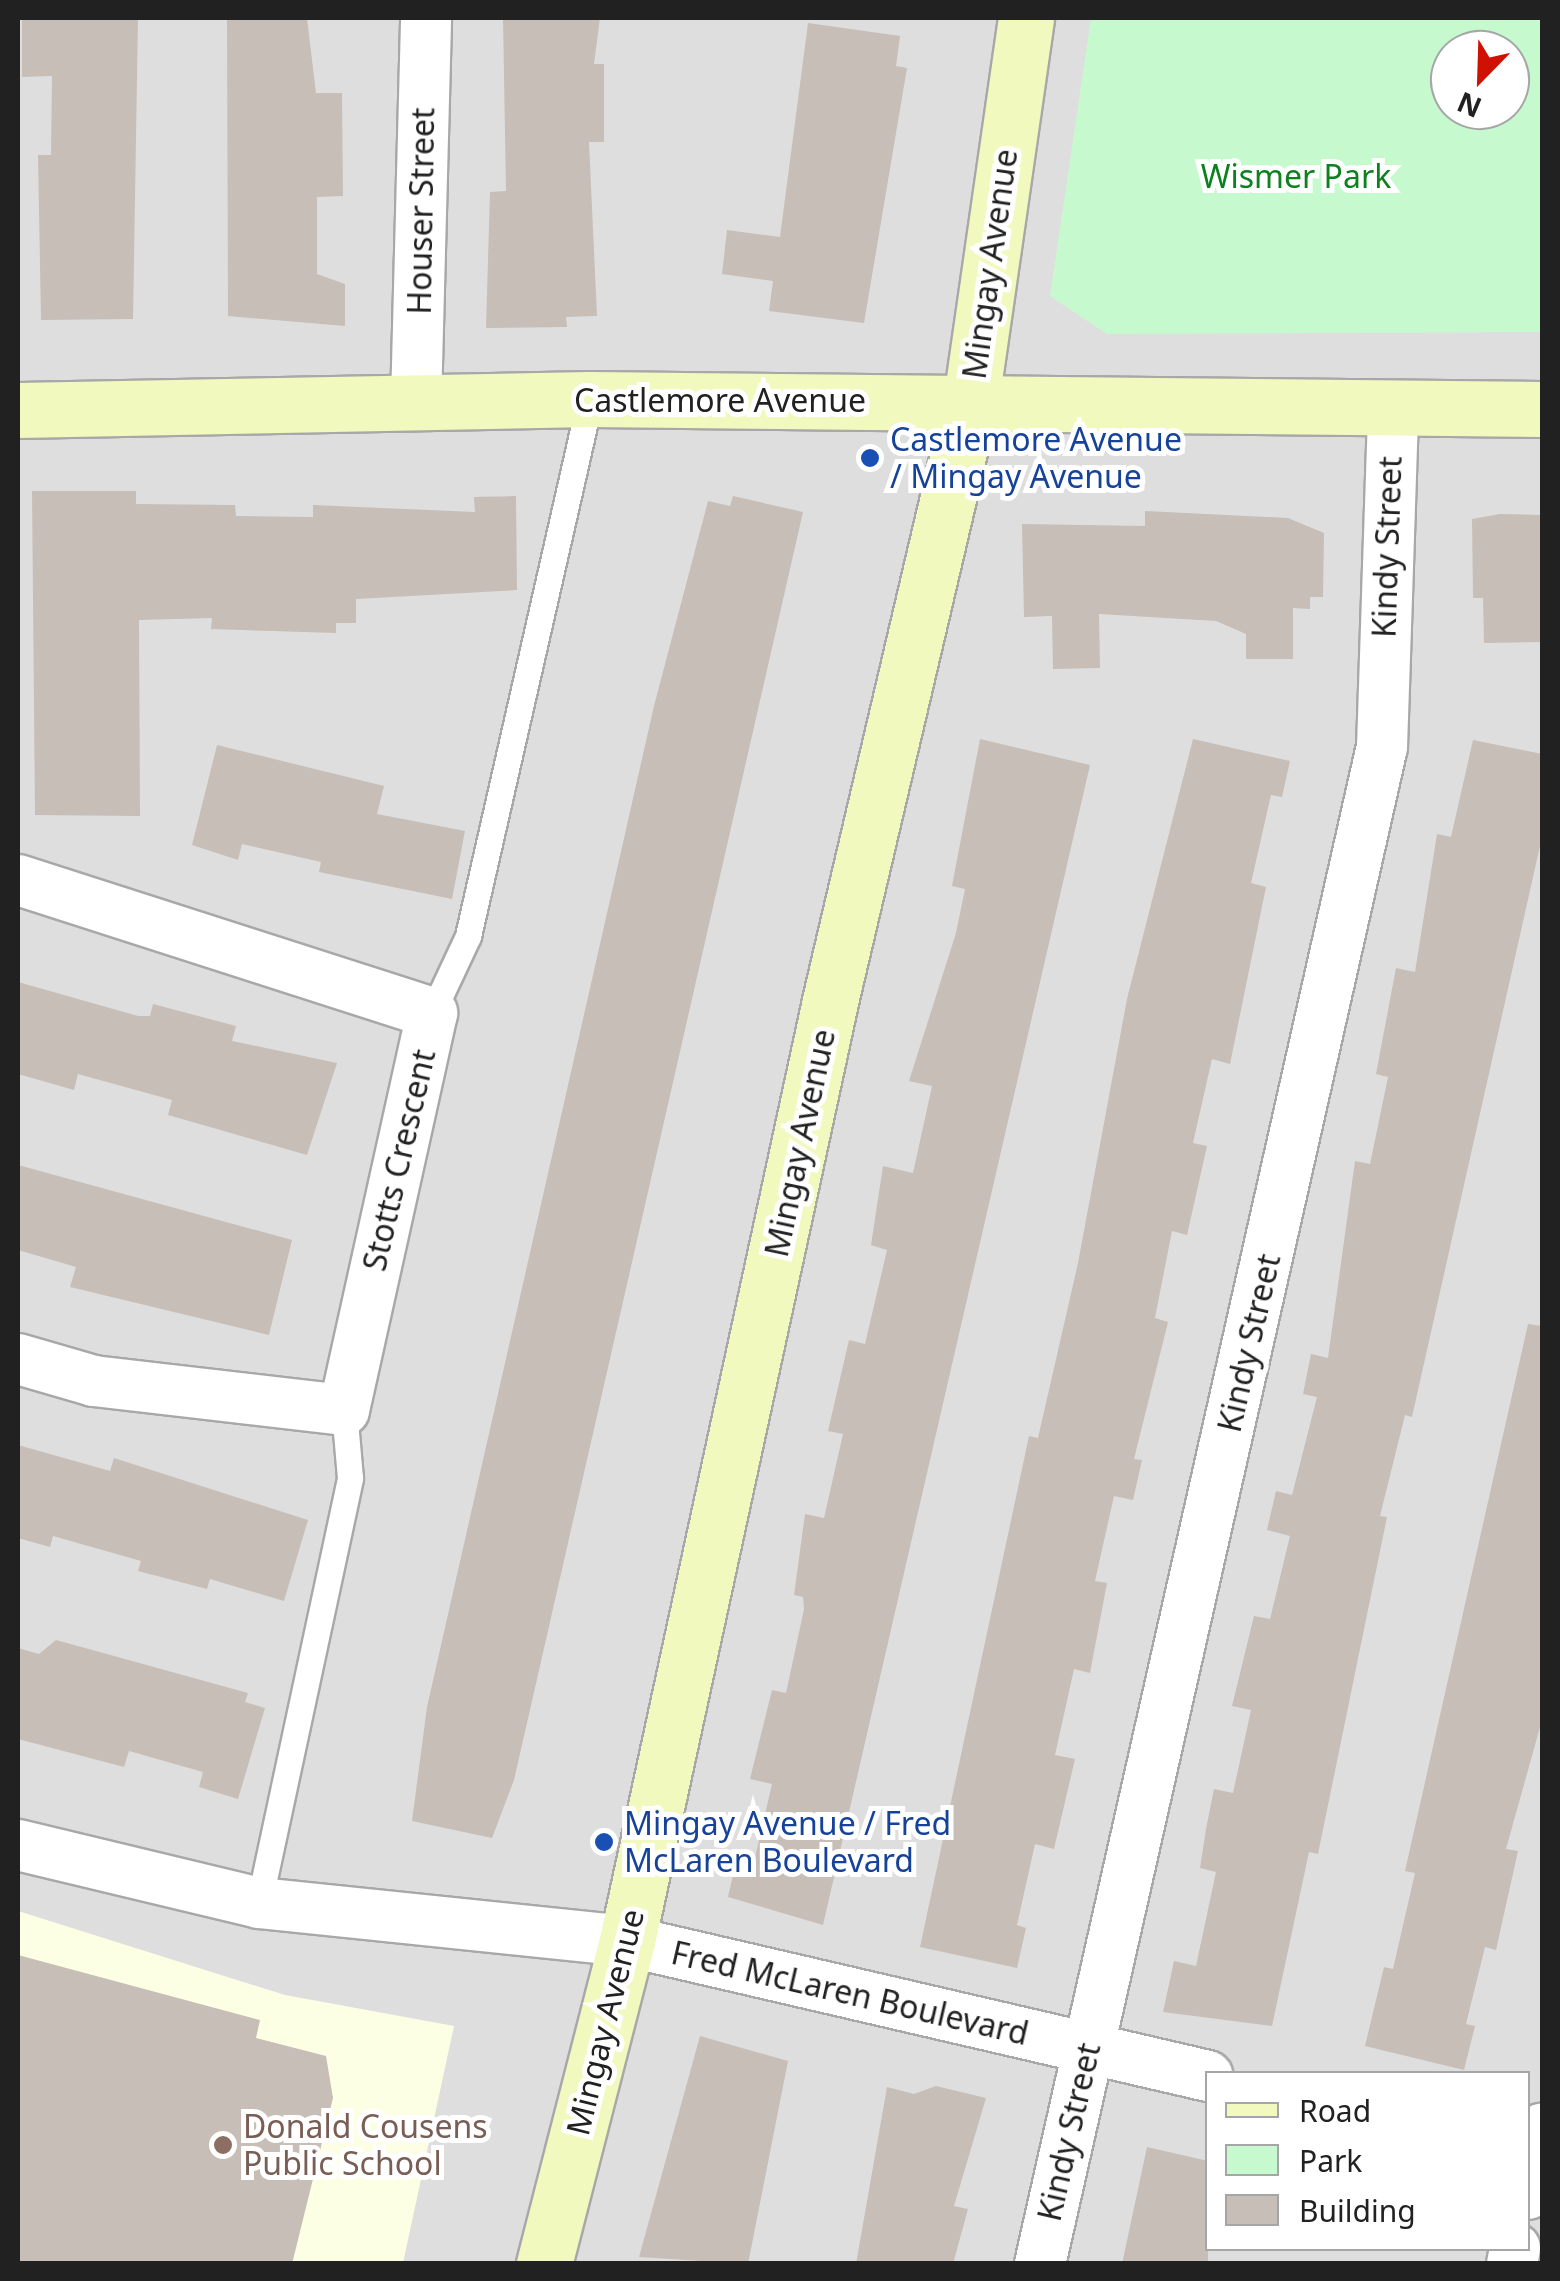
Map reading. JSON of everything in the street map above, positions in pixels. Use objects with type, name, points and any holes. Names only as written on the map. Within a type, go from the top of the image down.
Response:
[{"type":"street","name":"Houser Street","points":[[416,404],[426,18]]},
{"type":"street","name":"Mingay Avenue","points":[[544,2264],[628,1941],[830,1001],[970,400],[1026,18]]},
{"type":"street","name":"Castlemore Avenue","points":[[18,410],[590,399],[970,400],[1392,413],[1542,409]]},
{"type":"street","name":"Kindy Street","points":[[1040,2264],[1382,747],[1392,413]]},
{"type":"street","name":"Stotts Crescent","points":[[18,880],[432,1013],[344,1410]]},
{"type":"street","points":[[18,1360],[94,1382],[344,1410]]},
{"type":"street","name":"Fred McLaren Boulevard","points":[[18,1845],[259,1903],[628,1941],[1205,2075]]},
{"type":"lane","points":[[432,1013],[468,936],[590,399]]},
{"type":"lane","points":[[259,1903],[350,1478],[344,1410]]},
{"type":"shaded area","points":[[18,18],[1542,18],[1542,2263],[18,2263]]},
{"type":"shaded area","name":"Donald Cousens Public School","points":[[18,1911],[285,1995],[454,2026],[403,2263],[18,2263]]},
{"type":"green space","name":"Wismer Park","points":[[1091,18],[1542,18],[1542,332],[1107,334],[1050,296]]},
{"type":"building","points":[[22,18],[138,18],[133,319],[41,320],[38,155],[51,155],[52,76],[22,77]]},
{"type":"building","points":[[227,18],[307,18],[316,93],[342,93],[343,196],[317,197],[317,274],[345,284],[345,326],[228,316]]},
{"type":"building","points":[[503,18],[600,18],[594,64],[604,64],[604,142],[589,142],[597,316],[566,317],[567,327],[486,328],[490,192],[506,191]]},
{"type":"building","points":[[808,23],[900,36],[896,66],[907,68],[864,323],[769,311],[773,281],[722,274],[727,230],[780,237]]},
{"type":"building","points":[[32,491],[136,491],[136,504],[235,505],[236,516],[313,517],[313,505],[475,512],[474,497],[516,496],[517,590],[356,599],[356,623],[336,623],[336,633],[211,629],[212,618],[139,620],[140,816],[35,815]]},
{"type":"building","points":[[733,496],[803,512],[514,1780],[492,1838],[412,1821],[427,1707],[654,706],[708,501],[730,506]]},
{"type":"building","points":[[1145,511],[1288,518],[1324,533],[1323,597],[1310,597],[1310,609],[1293,608],[1293,659],[1246,659],[1246,634],[1216,621],[1099,614],[1100,668],[1053,669],[1052,616],[1024,617],[1022,524],[1145,526]]},
{"type":"building","points":[[1500,514],[1542,515],[1542,642],[1484,643],[1483,598],[1473,598],[1472,519]]},
{"type":"building","points":[[980,739],[1090,765],[823,1925],[728,1897],[736,1862],[753,1866],[772,1784],[750,1779],[772,1690],[786,1693],[804,1609],[803,1597],[794,1595],[805,1514],[824,1518],[843,1434],[828,1431],[849,1340],[865,1344],[887,1250],[871,1245],[883,1166],[913,1173],[932,1086],[909,1081],[956,933],[965,889],[952,886]]},
{"type":"building","points":[[1193,739],[1290,761],[1282,797],[1271,795],[1251,883],[1266,887],[1230,1064],[1212,1059],[1193,1143],[1207,1146],[1187,1235],[1172,1231],[1155,1318],[1168,1322],[1134,1459],[1142,1460],[1133,1500],[1114,1496],[1095,1581],[1107,1583],[1090,1673],[1074,1669],[1055,1755],[1075,1759],[1054,1849],[1035,1844],[1017,1925],[1026,1928],[1017,1968],[920,1947],[1029,1436],[1038,1438],[1078,1263],[1127,999]]},
{"type":"building","points":[[1473,740],[1542,754],[1542,837],[1412,1417],[1405,1415],[1380,1516],[1387,1517],[1318,1854],[1309,1852],[1272,2026],[1163,2012],[1174,1961],[1196,1966],[1216,1872],[1200,1868],[1214,1789],[1233,1793],[1251,1710],[1232,1706],[1254,1616],[1270,1619],[1290,1536],[1267,1530],[1276,1491],[1292,1495],[1317,1397],[1303,1394],[1311,1354],[1328,1358],[1355,1161],[1370,1164],[1388,1077],[1376,1074],[1396,968],[1415,972],[1437,834],[1451,837]]},
{"type":"building","points":[[217,745],[384,786],[377,814],[465,831],[452,899],[319,872],[321,862],[242,844],[238,860],[192,845]]},
{"type":"building","points":[[18,982],[138,1016],[150,1016],[153,1004],[236,1026],[232,1041],[337,1063],[307,1155],[168,1115],[172,1100],[78,1074],[74,1090],[18,1074]]},
{"type":"building","points":[[18,1165],[292,1240],[269,1335],[70,1287],[76,1267],[18,1250]]},
{"type":"building","points":[[1528,1324],[1542,1326],[1542,1720],[1506,1849],[1518,1851],[1496,1950],[1485,1947],[1466,2024],[1475,2026],[1464,2070],[1365,2046],[1384,1967],[1393,1969],[1415,1873],[1405,1871]]},
{"type":"building","points":[[18,1445],[110,1471],[114,1458],[308,1520],[284,1601],[210,1579],[207,1589],[138,1571],[141,1561],[53,1536],[50,1547],[18,1538]]},
{"type":"building","points":[[56,1640],[248,1693],[245,1702],[265,1708],[238,1799],[199,1787],[203,1772],[129,1751],[124,1767],[18,1739],[18,1648],[39,1654]]},
{"type":"building","name":"Donald Cousens Public School","points":[[18,1955],[260,2020],[256,2038],[326,2056],[333,2098],[292,2264],[18,2264]]},
{"type":"building","points":[[700,2036],[788,2061],[748,2264],[639,2257]]},
{"type":"building","points":[[936,2086],[986,2098],[954,2206],[968,2209],[953,2264],[856,2264],[887,2087],[914,2094]]},
{"type":"building","points":[[1147,2147],[1205,2160],[1208,2264],[1122,2264]]},
{"type":"place","name":"Castlemore Avenue / Mingay Avenue","points":[[870,458]]},
{"type":"place","name":"Mingay Avenue / Fred McLaren Boulevard","points":[[604,1842]]},
{"type":"place","name":"Donald Cousens Public School","points":[[223,2145]]}]
